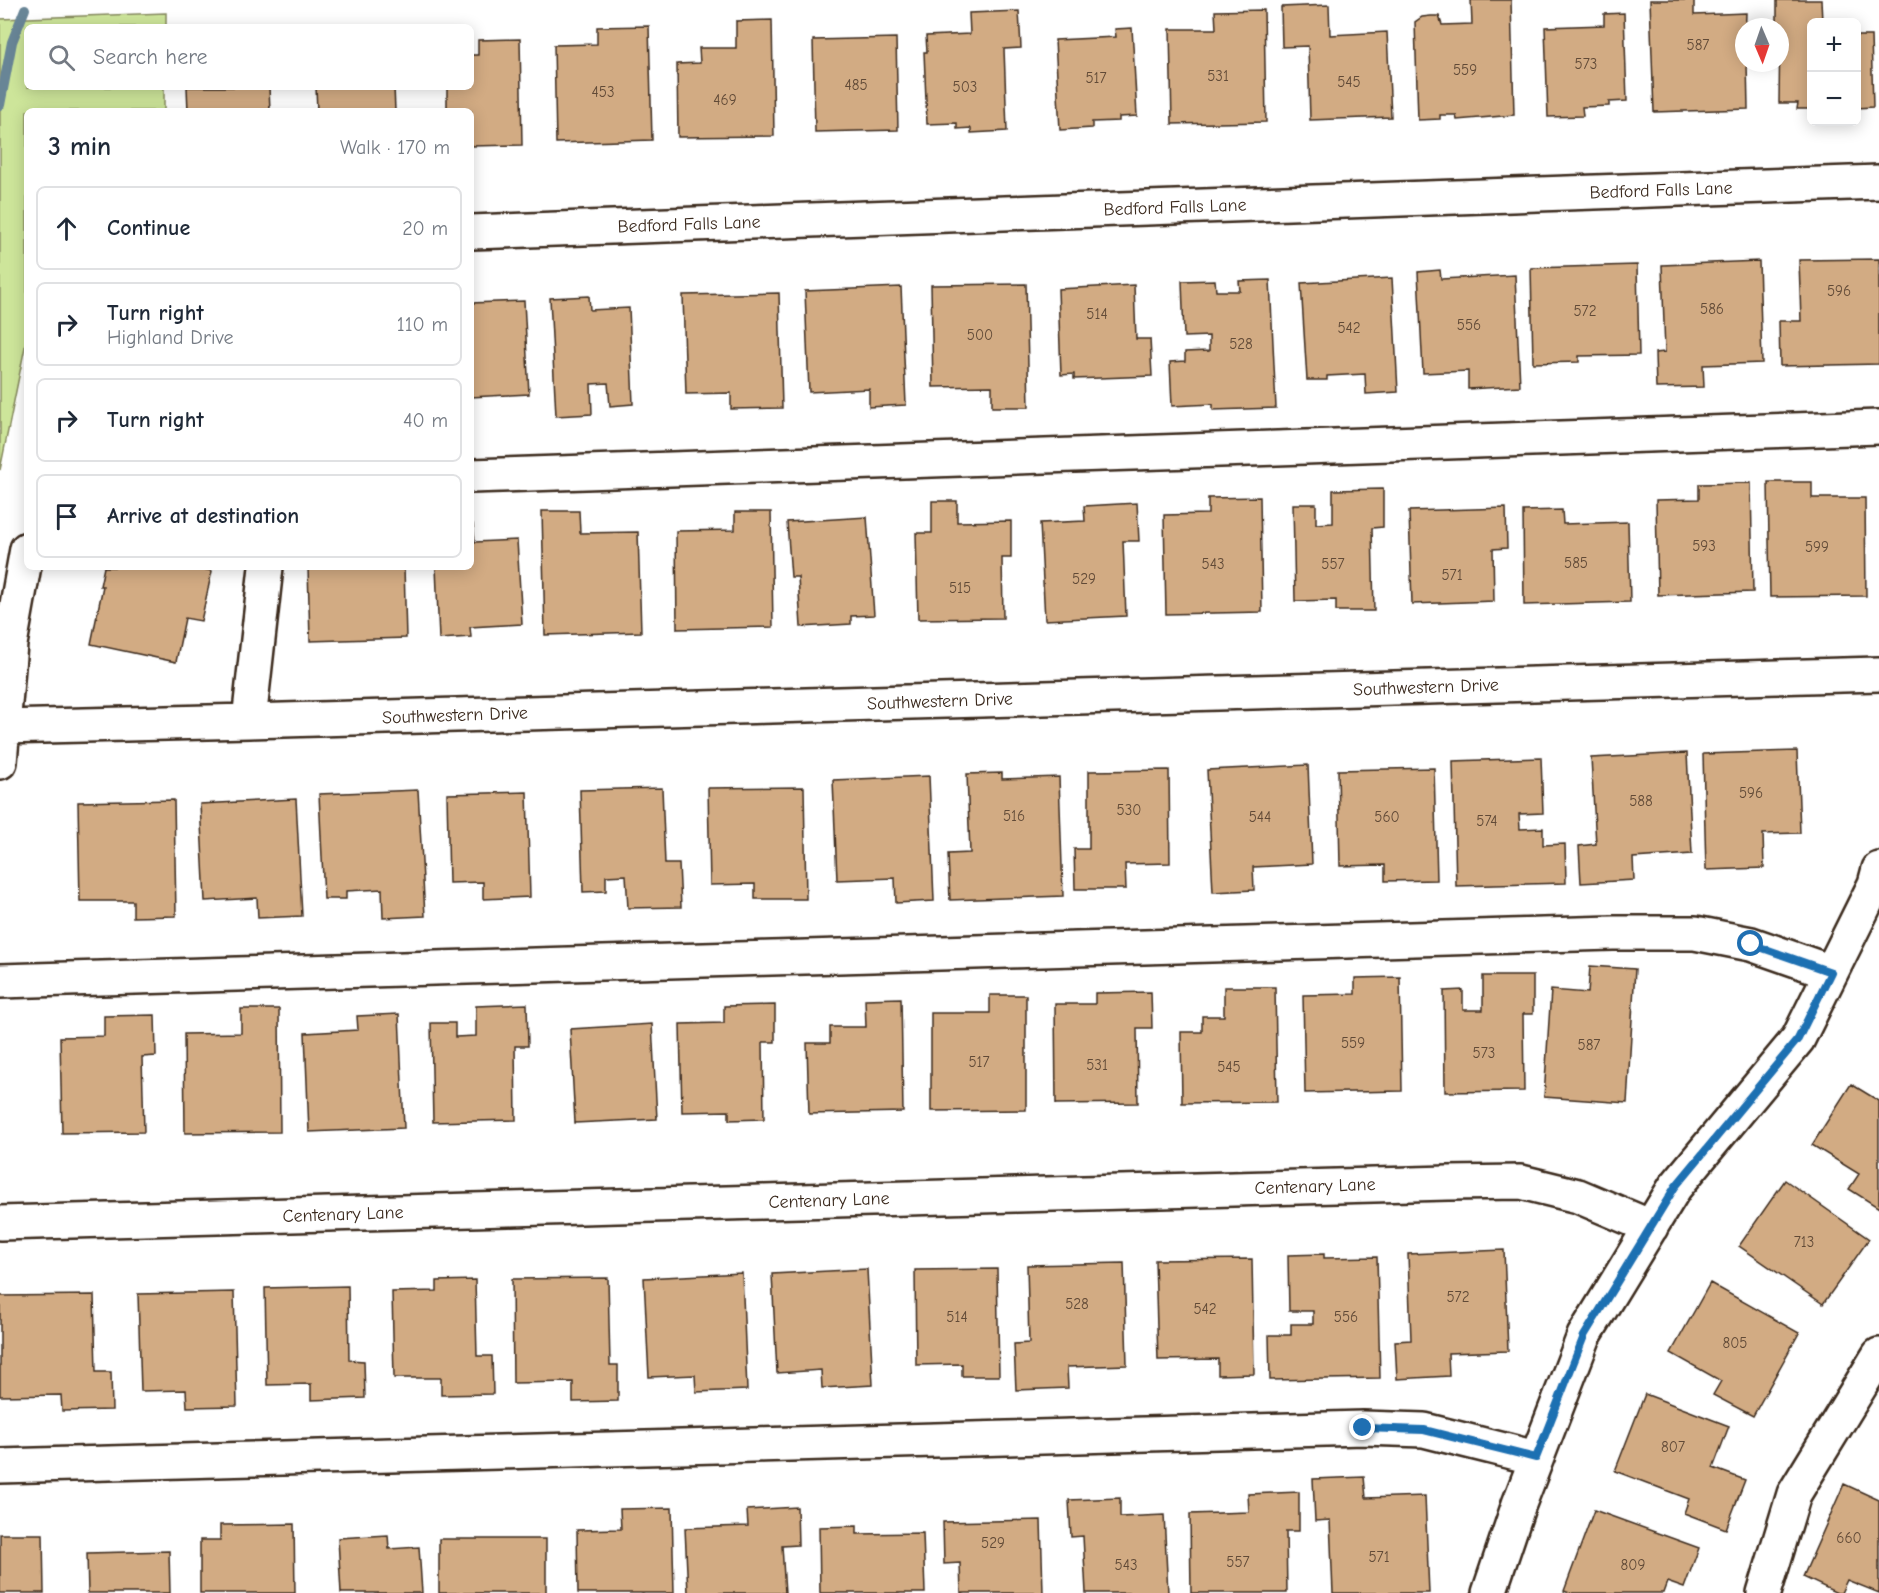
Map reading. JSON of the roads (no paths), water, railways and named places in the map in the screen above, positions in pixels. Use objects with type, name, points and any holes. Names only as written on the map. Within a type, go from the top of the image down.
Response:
[{"type":"street","name":"Bedford Falls Lane","points":[[474,232],[1879,182]]},
{"type":"street","points":[[474,476],[1879,427]]},
{"type":"street","points":[[0,762],[10,644],[24,566]]},
{"type":"street","points":[[249,721],[266,570]]},
{"type":"street","name":"Southwestern Drive","points":[[2,727],[1879,674]]},
{"type":"street","points":[[1489,1593],[1536,1458],[1584,1336],[1675,1187],[1798,1039],[1875,884],[1879,869]]},
{"type":"street","points":[[0,981],[1613,933],[1695,933],[1751,944],[1831,972]]},
{"type":"street","name":"Centenary Lane","points":[[0,1223],[1521,1182],[1578,1196],[1651,1227]]},
{"type":"street","points":[[1764,1593],[1794,1494],[1879,1354]]},
{"type":"street","points":[[0,1466],[1363,1428],[1424,1430],[1536,1458]]},
{"type":"waterway","points":[[0,105],[12,42],[25,9]]}]
